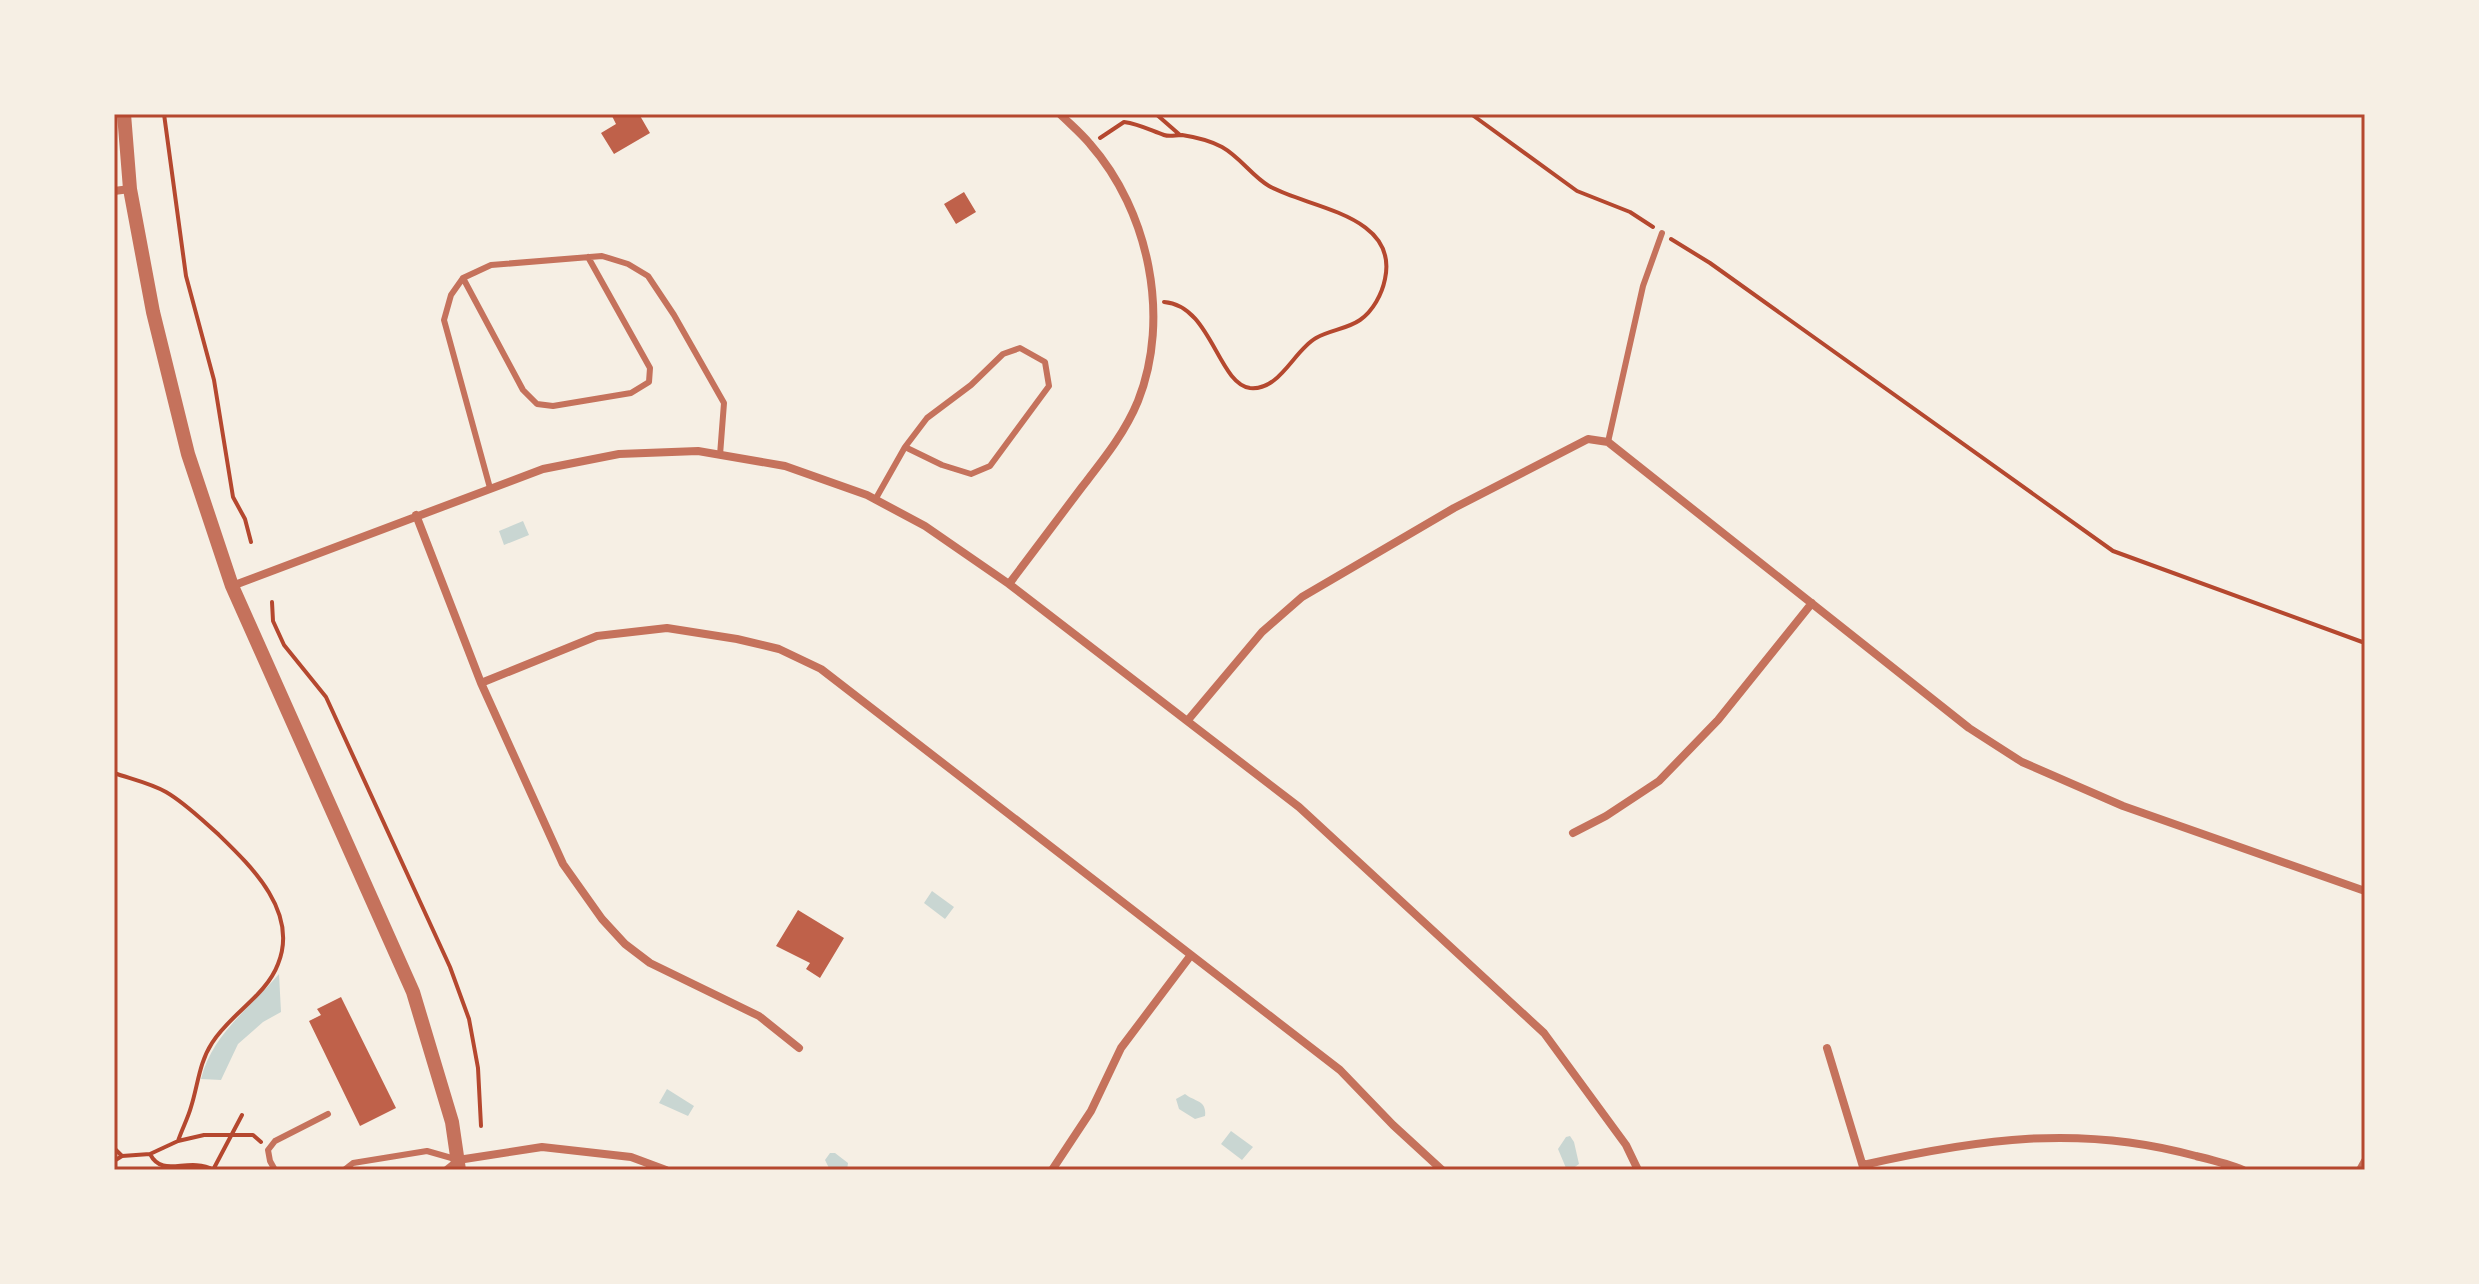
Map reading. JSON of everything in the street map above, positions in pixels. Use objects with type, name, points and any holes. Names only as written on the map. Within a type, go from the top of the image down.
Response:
[{"type":"street","points":[[124,114],[130,189],[153,312],[188,454],[232,586],[413,992],[444,1092],[458,1165],[542,1147],[631,1157],[666,1170]]},
{"type":"street","points":[[1009,584],[1115,443],[1137,401],[1151,357],[1154,301],[1136,223],[1116,181],[1091,145],[1060,114]]},
{"type":"street","points":[[114,191],[130,189]]},
{"type":"street","points":[[1188,720],[1262,632],[1302,597],[1454,508],[1588,439],[1608,442],[1969,728],[2022,762],[2123,806],[2365,891]]},
{"type":"street","points":[[232,586],[543,469],[619,454],[698,451],[785,466],[875,500],[925,526],[1009,584],[1299,807],[1544,1033],[1626,1145],[1638,1170]]},
{"type":"street","points":[[416,515],[481,683],[563,864],[602,919],[625,944],[650,963],[759,1016],[799,1048]]},
{"type":"street","points":[[1573,833],[1606,816],[1659,781],[1718,720],[1812,603]]},
{"type":"street","points":[[481,683],[597,636],[667,628],[779,649],[821,669],[1340,1070],[1442,1170]]},
{"type":"street","points":[[1052,1170],[1091,1111],[1121,1048],[1191,955]]},
{"type":"street","points":[[1827,1048],[1863,1168],[1916,1153],[2016,1138],[2072,1136],[2156,1145],[2243,1170]]},
{"type":"street","points":[[2360,1170],[2365,1161]]},
{"type":"lane","points":[[1608,442],[1643,286],[1662,233]]},
{"type":"lane","points":[[490,488],[444,320],[451,295],[463,278],[491,265],[602,256],[628,264],[648,276],[724,403],[720,455]]},
{"type":"lane","points":[[463,278],[523,390],[537,404],[553,406],[631,393],[649,382],[650,368],[588,257]]},
{"type":"lane","points":[[875,500],[905,447],[927,418],[971,385],[1003,354],[1020,348],[1045,362],[1049,386],[990,466],[971,474],[942,465],[905,447]]},
{"type":"lane","points":[[275,1170],[268,1150],[275,1141],[328,1114]]},
{"type":"lane","points":[[344,1170],[353,1163],[427,1151],[458,1165]]},
{"type":"lane","points":[[445,1170],[458,1165]]},
{"type":"path","points":[[164,114],[186,276],[214,380],[233,497],[245,519],[251,542]]},
{"type":"path","points":[[1154,301],[1182,307],[1208,335],[1233,380],[1249,388],[1265,385],[1278,377],[1312,340],[1359,321],[1369,313],[1385,282],[1387,265],[1378,241],[1355,220],[1267,185],[1224,148],[1180,135],[1156,114]]},
{"type":"path","points":[[1471,114],[1577,191],[1630,212],[1710,263],[2113,551],[2365,643]]},
{"type":"path","points":[[1091,145],[1124,122],[1142,125],[1167,137],[1180,135]]},
{"type":"path","points":[[272,602],[273,621],[278,633],[326,697],[450,967],[469,1019],[478,1068],[481,1126]]},
{"type":"path","points":[[114,773],[163,790],[191,809],[257,876],[272,897],[281,922],[282,951],[278,964],[261,989],[214,1039],[206,1052],[178,1141]]},
{"type":"path","points":[[150,1154],[155,1164],[163,1168],[193,1164],[213,1170],[242,1115]]},
{"type":"path","points":[[114,1161],[122,1156],[150,1154],[178,1141],[204,1135],[253,1135],[268,1150]]},
{"type":"path","points":[[114,1148],[122,1156]]},
{"type":"shaded area","points":[[523,521],[529,535],[504,545],[499,531]]},
{"type":"shaded area","points":[[932,891],[954,907],[945,919],[924,903]]},
{"type":"shaded area","points":[[279,974],[281,1012],[263,1022],[238,1044],[221,1080],[201,1079],[206,1063],[223,1035]]},
{"type":"shaded area","points":[[667,1089],[694,1106],[688,1116],[659,1103]]},
{"type":"shaded area","points":[[1185,1094],[1202,1104],[1205,1116],[1195,1119],[1179,1109],[1176,1099]]},
{"type":"shaded area","points":[[1231,1131],[1253,1147],[1242,1160],[1221,1144]]},
{"type":"shaded area","points":[[1570,1136],[1579,1164],[1572,1169],[1566,1168],[1558,1149]]},
{"type":"shaded area","points":[[830,1153],[835,1153],[848,1163],[847,1170],[830,1170],[825,1160]]},
{"type":"building","points":[[611,114],[639,114],[650,133],[614,154],[601,133],[616,124]]},
{"type":"building","points":[[964,192],[976,212],[956,224],[944,204]]},
{"type":"building","points":[[798,910],[844,938],[820,978],[806,969],[810,963],[776,946]]},
{"type":"building","points":[[341,997],[396,1108],[360,1126],[309,1021],[321,1015],[317,1009]]}]
